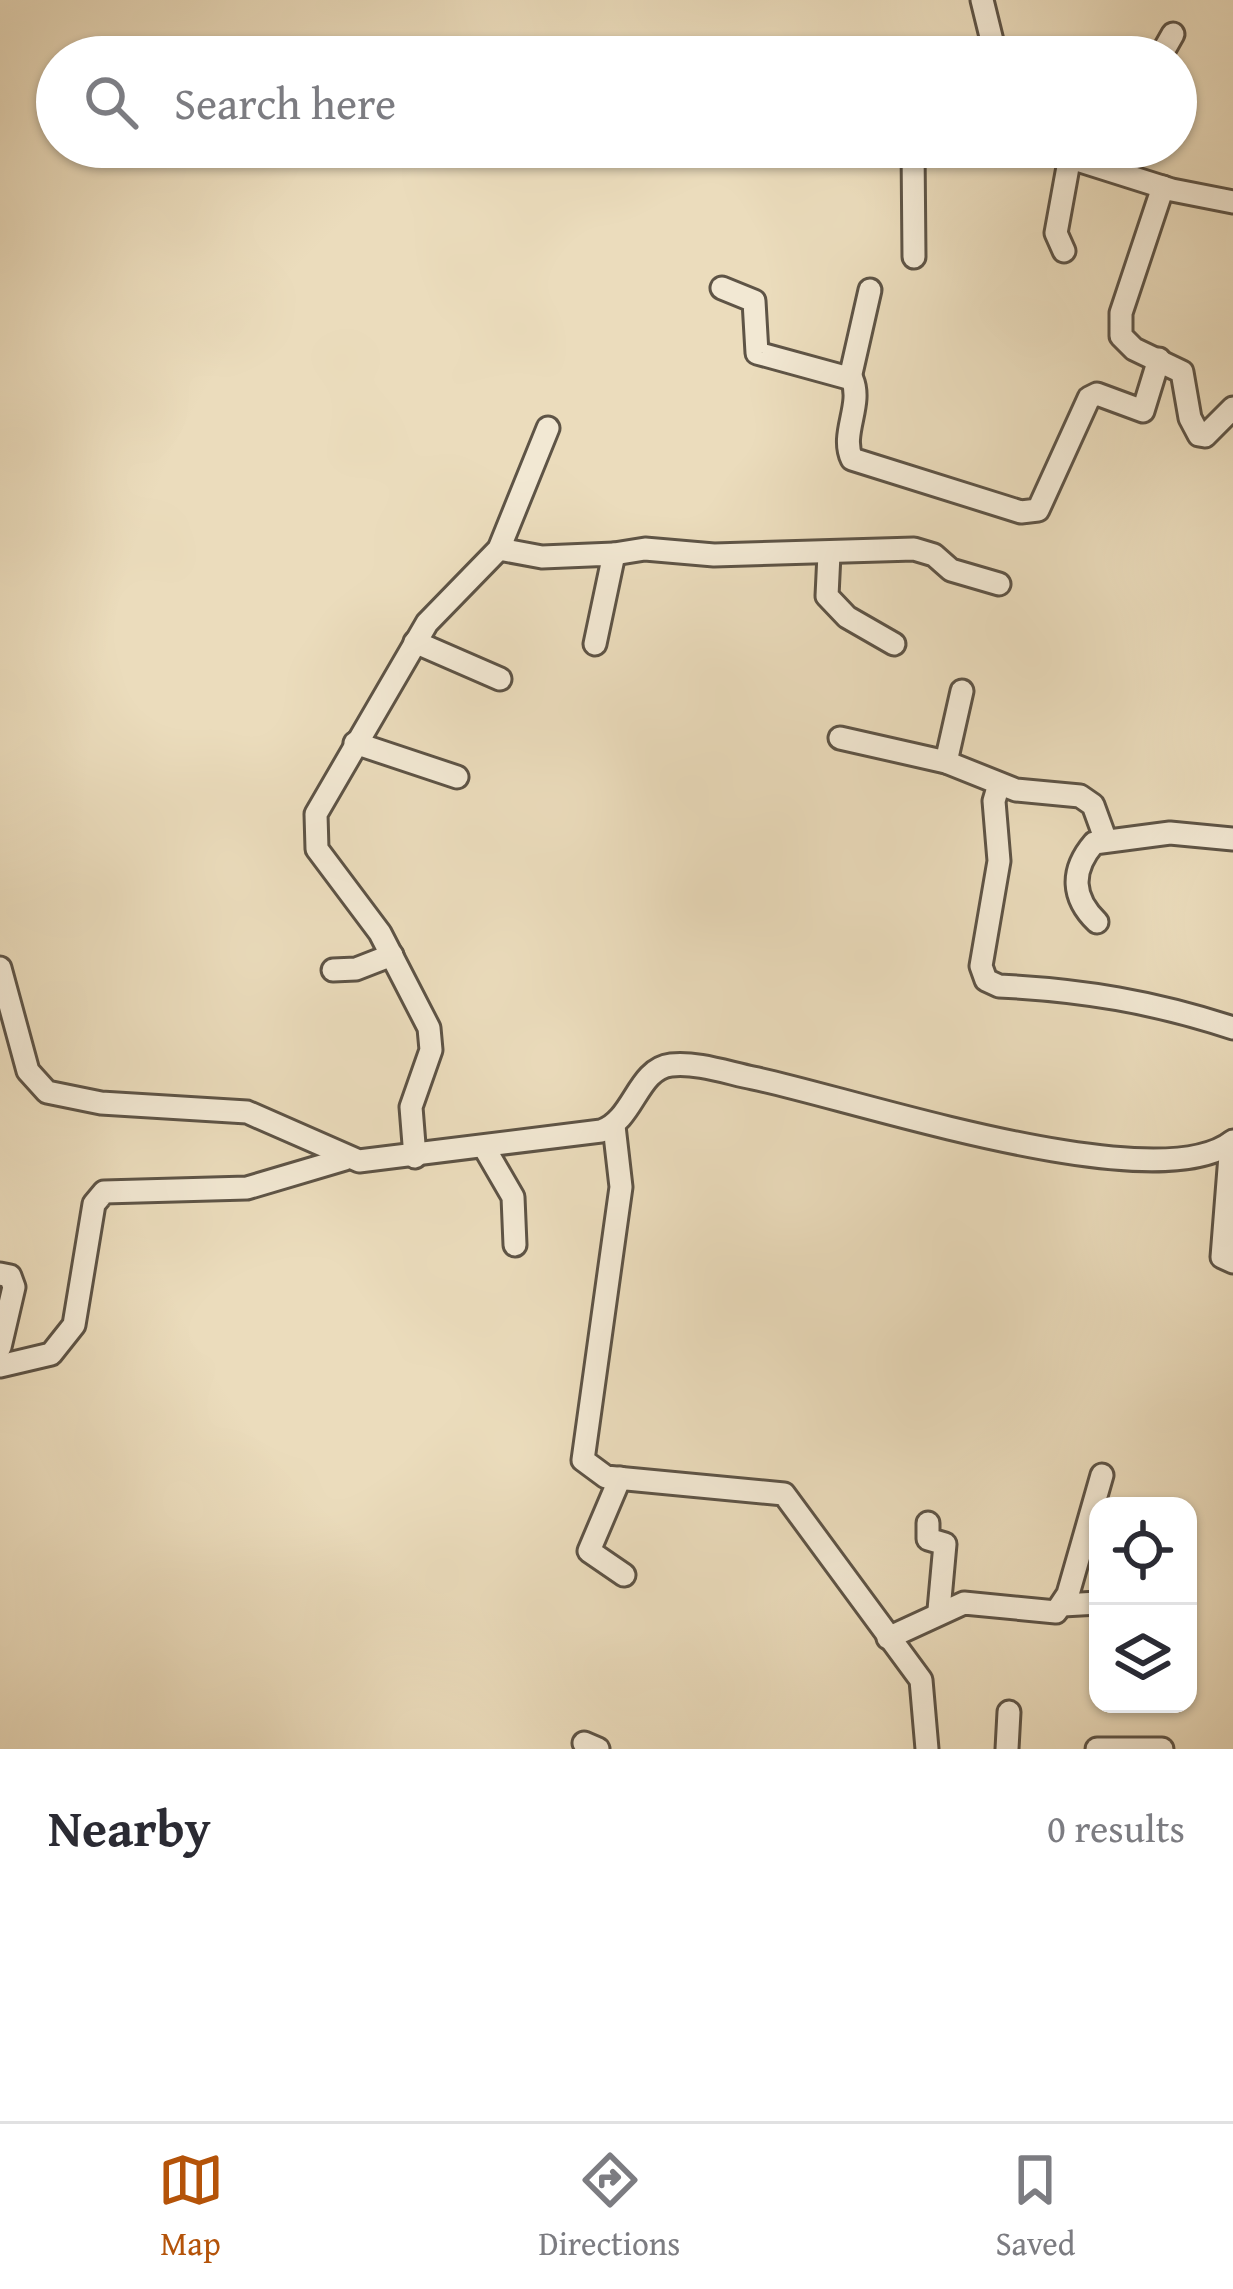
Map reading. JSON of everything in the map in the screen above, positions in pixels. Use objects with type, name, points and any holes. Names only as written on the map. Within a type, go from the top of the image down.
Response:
[{"type":"street","points":[[982,0],[991,36]]},
{"type":"street","points":[[913,168],[914,256]]},
{"type":"street","points":[[1064,251],[1056,233],[1068,168]]},
{"type":"street","points":[[1133,168],[1163,187],[1233,202]]},
{"type":"street","points":[[1163,187],[1119,325],[1126,343],[1185,377],[1190,418],[1199,435],[1204,436],[1233,407]]},
{"type":"street","points":[[722,288],[754,301],[758,352],[850,378]]},
{"type":"street","points":[[870,290],[850,378],[857,393],[848,444],[852,459],[956,496],[1030,513],[1038,510],[1089,398],[1097,394],[1143,411],[1159,358]]},
{"type":"street","points":[[415,1157],[411,1108],[431,1042],[422,1008],[314,839],[320,800],[415,642],[445,602],[500,549],[548,428]]},
{"type":"street","points":[[500,549],[542,557],[645,549],[714,555],[914,549],[934,555],[951,570],[999,584]]},
{"type":"street","points":[[595,644],[614,554]]},
{"type":"street","points":[[830,554],[827,596],[847,617],[894,644]]},
{"type":"street","points":[[415,642],[500,679]]},
{"type":"street","points":[[946,762],[962,692]]},
{"type":"street","points":[[840,738],[946,762],[999,784],[1088,800],[1105,838]]},
{"type":"street","points":[[355,743],[457,777]]},
{"type":"street","points":[[999,784],[994,810],[999,861],[981,966],[986,980],[999,986],[1092,990],[1116,1002],[1171,1008],[1233,1028]]},
{"type":"street","points":[[1097,922],[1077,900],[1076,889],[1086,852],[1105,838],[1170,833],[1233,838]]},
{"type":"street","points":[[333,970],[356,969],[392,955]]},
{"type":"street","points":[[0,968],[28,1071],[47,1092],[101,1102],[248,1112],[345,1159]]},
{"type":"street","points":[[0,1366],[51,1354],[74,1324],[94,1204],[104,1192],[247,1188],[345,1159],[415,1157],[614,1126],[658,1069],[685,1065],[1106,1157],[1190,1160],[1232,1142],[1231,1200],[1222,1257],[1233,1262]]},
{"type":"street","points":[[614,1126],[621,1187],[583,1460],[595,1474],[784,1494],[920,1680],[927,1749]]},
{"type":"street","points":[[484,1147],[513,1197],[514,1245]]},
{"type":"street","points":[[0,1274],[10,1276],[14,1287],[0,1347]]},
{"type":"street","points":[[888,1638],[940,1610],[964,1603],[1051,1614],[1063,1604],[1102,1475]]},
{"type":"street","points":[[620,1478],[589,1551],[624,1575]]},
{"type":"street","points":[[928,1523],[928,1539],[945,1544],[940,1610]]},
{"type":"street","points":[[1063,1604],[1089,1603]]},
{"type":"street","points":[[1007,1749],[1010,1712]]},
{"type":"street","points":[[1097,1749],[1162,1749]]}]
